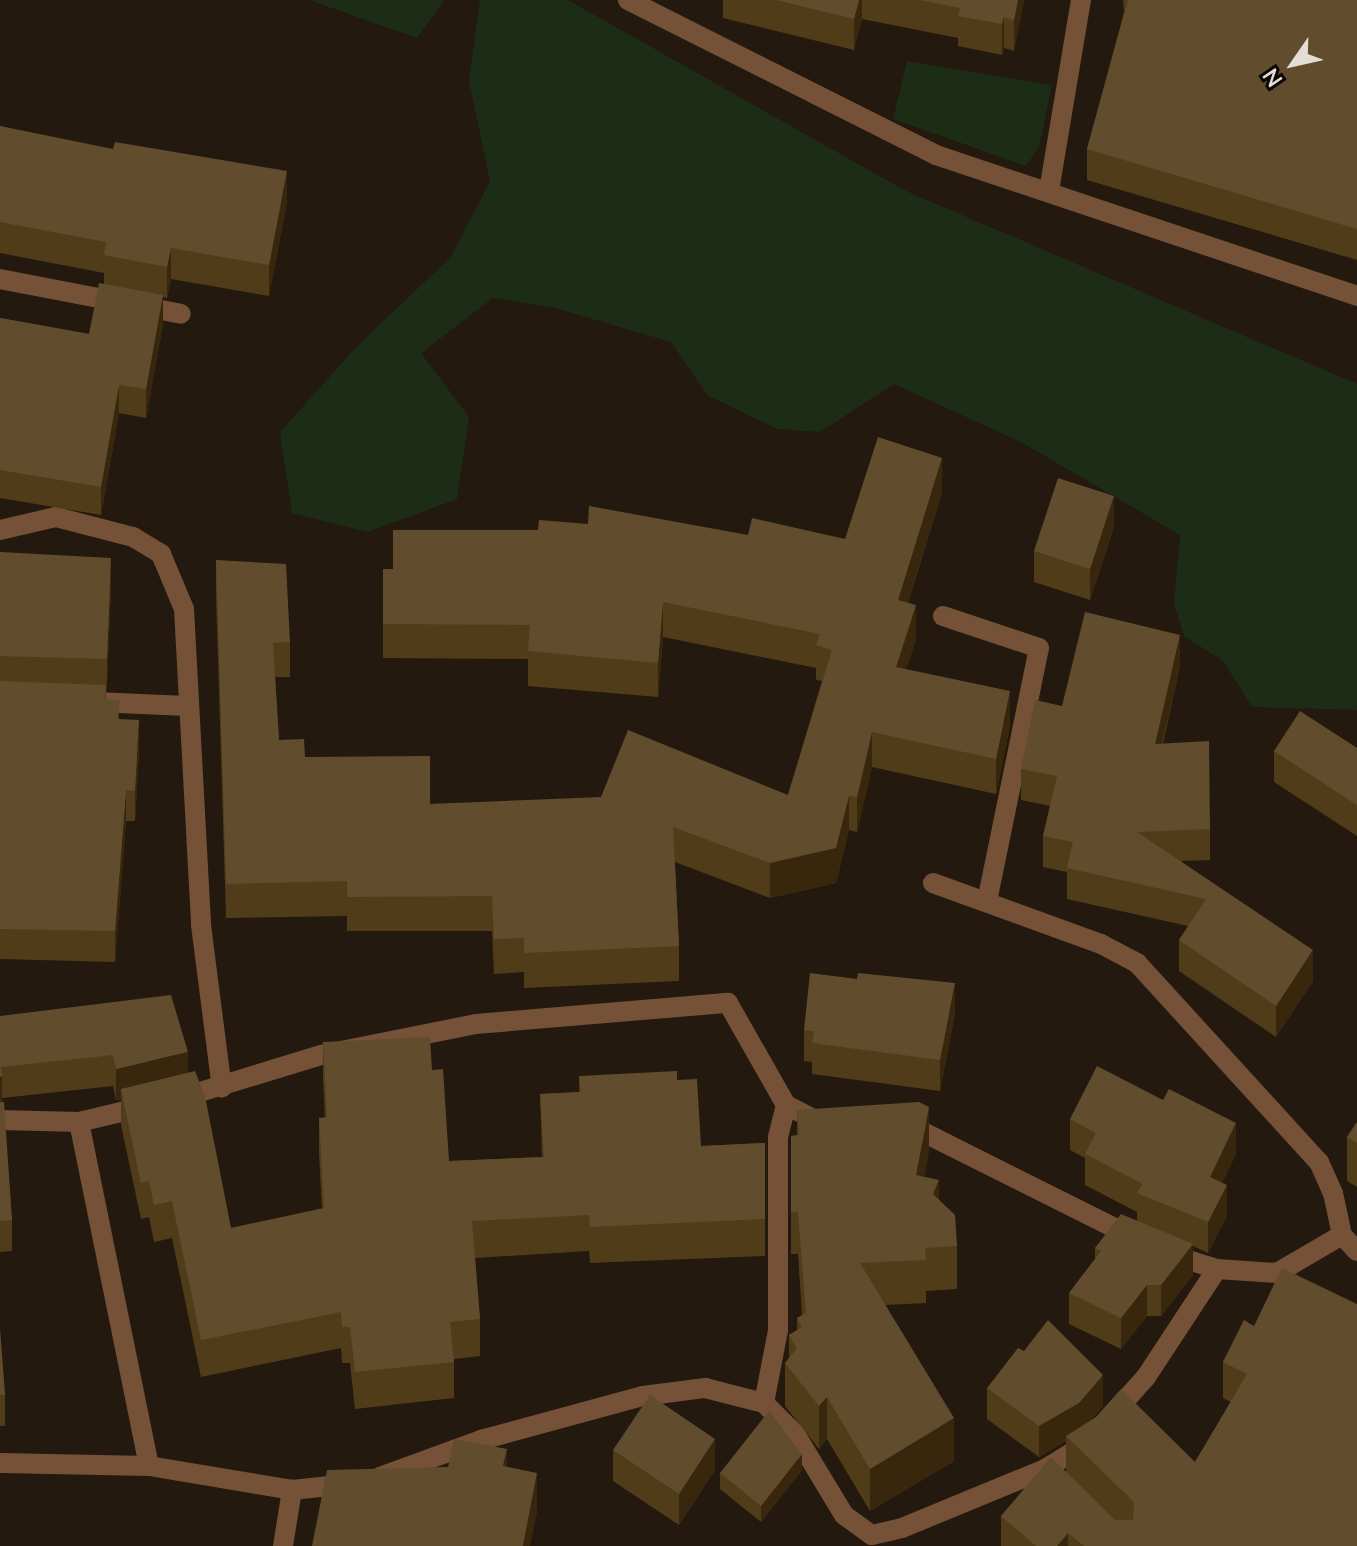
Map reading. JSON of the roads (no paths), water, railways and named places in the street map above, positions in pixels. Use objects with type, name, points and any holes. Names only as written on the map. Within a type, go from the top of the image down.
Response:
[{"type":"street","points":[[628,0],[648,6],[936,155],[1357,296]]},
{"type":"street","points":[[1049,191],[1081,0]]},
{"type":"street","points":[[0,279],[181,314]]},
{"type":"street","points":[[0,530],[56,517],[133,537],[161,554],[184,609],[201,925],[222,1088]]},
{"type":"street","points":[[943,616],[1039,648],[987,901]]},
{"type":"street","points":[[78,702],[187,706]]},
{"type":"street","points":[[933,883],[1101,944],[1137,963],[1319,1162],[1333,1193],[1342,1235],[1357,1251]]},
{"type":"street","points":[[0,1120],[79,1122],[222,1088],[321,1055],[476,1024],[728,1003],[786,1105],[811,1121],[841,1123]]},
{"type":"street","points":[[764,1403],[778,1330],[778,1137],[786,1105]]},
{"type":"street","points":[[79,1122],[149,1466]]},
{"type":"street","points":[[888,1127],[919,1130],[1167,1253],[1217,1269],[1277,1273],[1342,1235]]},
{"type":"street","points":[[0,1463],[149,1466],[292,1490],[365,1483],[481,1440],[643,1396],[705,1388],[764,1403],[795,1434],[844,1515],[872,1535],[902,1537],[1051,1474],[1087,1444],[1146,1377],[1217,1269]]},
{"type":"street","points":[[283,1546],[292,1490]]}]
